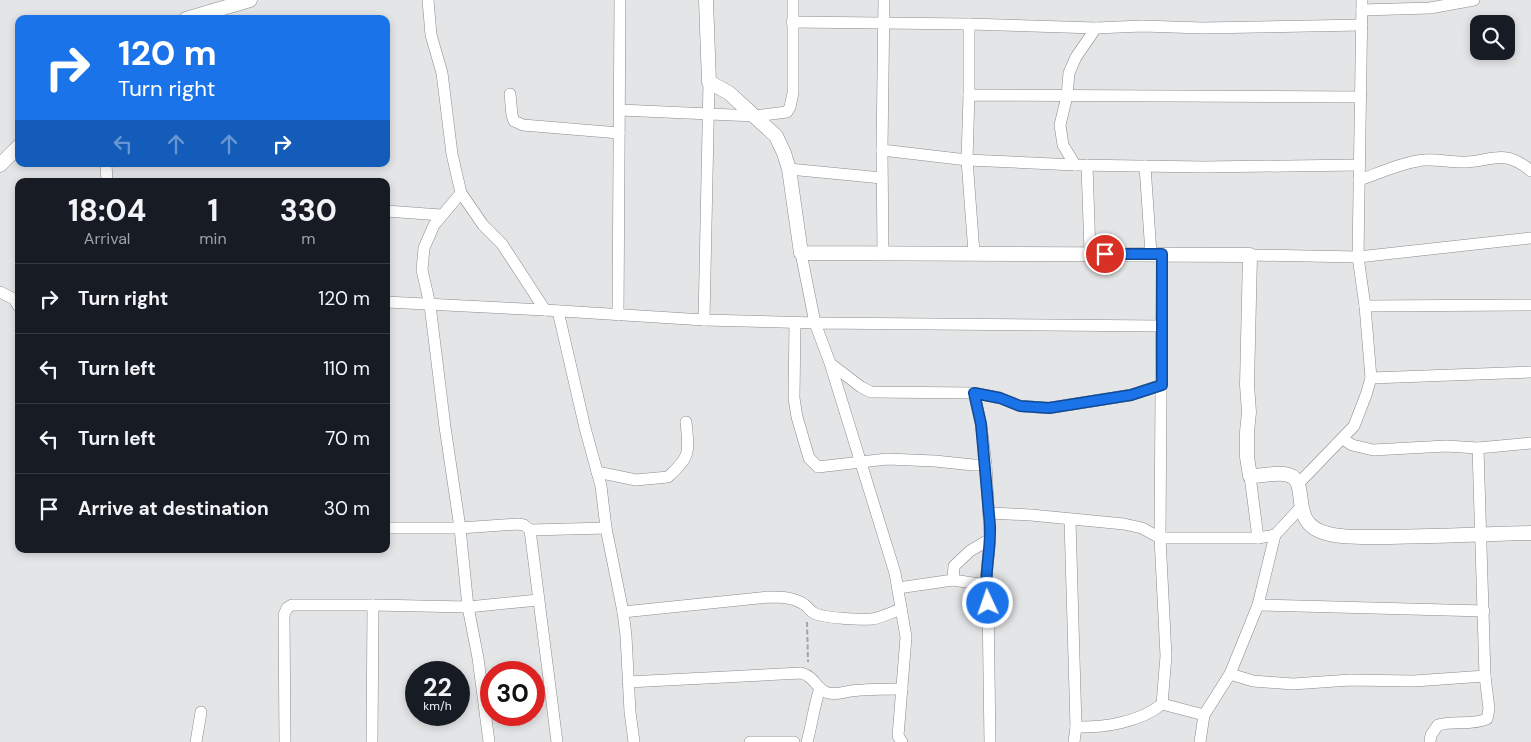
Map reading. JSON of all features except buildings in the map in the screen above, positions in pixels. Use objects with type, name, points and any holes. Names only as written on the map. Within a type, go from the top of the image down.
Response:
[{"type":"street","points":[[199,15],[250,0]]},
{"type":"street","points":[[428,0],[431,35],[442,73],[452,154],[461,193],[483,225],[502,244],[545,310]]},
{"type":"street","points":[[618,315],[620,0]]},
{"type":"street","points":[[704,320],[709,82],[706,0]]},
{"type":"street","points":[[620,110],[755,116],[787,112],[790,108],[793,93],[793,0]]},
{"type":"street","points":[[882,253],[884,0]]},
{"type":"street","points":[[1298,484],[1354,426],[1371,378],[1365,306],[1358,257],[1362,5],[1430,8],[1474,0]]},
{"type":"street","points":[[792,22],[1096,28],[1362,25]]},
{"type":"street","points":[[969,24],[967,160],[974,253]]},
{"type":"street","points":[[1075,165],[1063,145],[1060,125],[1067,96],[1069,73],[1076,57],[1096,28]]},
{"type":"street","points":[[709,82],[729,93],[776,136],[789,169],[801,253],[815,323],[830,362],[896,573],[906,637],[898,736],[902,742]]},
{"type":"street","points":[[510,94],[514,121],[523,125],[619,133]]},
{"type":"street","points":[[969,95],[1361,97]]},
{"type":"street","points":[[0,165],[15,150]]},
{"type":"street","points":[[882,150],[967,160],[1075,165],[1359,165]]},
{"type":"street","points":[[1359,180],[1424,160],[1464,162],[1498,156],[1508,157],[1531,171]]},
{"type":"street","points":[[1087,165],[1090,253]]},
{"type":"street","points":[[1076,727],[1096,728],[1122,722],[1156,709],[1162,704],[1164,691],[1166,656],[1160,538],[1162,326],[1157,254],[1145,166]]},
{"type":"street","points":[[789,169],[882,178]]},
{"type":"street","points":[[461,193],[441,215],[434,226],[424,248],[422,270],[430,305],[460,528],[468,607],[478,658],[489,742]]},
{"type":"street","points":[[390,211],[441,215]]},
{"type":"street","points":[[801,253],[1090,253],[1358,257],[1531,238]]},
{"type":"street","points":[[1250,255],[1247,457],[1258,538]]},
{"type":"street","points":[[0,292],[15,301]]},
{"type":"street","points":[[390,302],[704,320],[795,323],[1162,326]]},
{"type":"street","points":[[1365,306],[1531,305]]},
{"type":"street","points":[[558,311],[601,486],[606,528],[623,612],[634,742]]},
{"type":"street","points":[[795,323],[794,398],[797,417],[809,458],[818,467],[887,459],[973,465],[986,464]]},
{"type":"street","points":[[830,362],[861,387],[871,392],[974,393],[1000,398],[1020,406],[1049,408],[1131,395],[1162,385]]},
{"type":"street","points":[[1371,378],[1531,372]]},
{"type":"street","points":[[974,393],[981,424],[989,513],[990,539],[985,590],[988,603],[990,742]]},
{"type":"street","points":[[597,472],[636,480],[668,477],[687,457],[689,446],[686,422]]},
{"type":"street","points":[[1343,439],[1352,445],[1373,450],[1446,446],[1478,448],[1531,444]]},
{"type":"street","points":[[1430,742],[1431,735],[1438,725],[1480,722],[1487,719],[1489,709],[1485,676],[1478,448]]},
{"type":"street","points":[[1250,476],[1285,474],[1293,477],[1298,484],[1306,522],[1312,529],[1330,534],[1422,537],[1531,533]]},
{"type":"street","points":[[1200,742],[1204,715],[1230,674],[1258,604],[1274,535],[1302,507]]},
{"type":"street","points":[[989,513],[1124,524],[1142,528],[1160,538],[1258,538],[1274,535]]},
{"type":"street","points":[[1070,520],[1076,727],[1074,742]]},
{"type":"street","points":[[390,528],[460,528],[518,524],[530,530],[606,528]]},
{"type":"street","points":[[530,530],[558,742]]},
{"type":"street","points":[[953,580],[954,566],[970,552],[990,539]]},
{"type":"street","points":[[898,588],[953,580],[979,584],[985,590]]},
{"type":"street","points":[[623,612],[768,597],[783,597],[796,600],[807,606],[813,613],[823,616],[854,619],[873,619],[901,609]]},
{"type":"street","points":[[285,742],[284,615],[287,608],[292,605],[468,607],[538,600]]},
{"type":"street","points":[[1258,604],[1484,611]]},
{"type":"street","points":[[372,742],[373,605]]},
{"type":"street","points":[[628,682],[790,673],[809,675],[820,688],[834,694],[850,691],[902,690]]},
{"type":"street","points":[[1230,674],[1253,681],[1293,684],[1350,680],[1414,681],[1485,676]]},
{"type":"street","points":[[807,742],[813,708],[820,688]]},
{"type":"street","points":[[1162,704],[1204,715]]},
{"type":"street","points":[[196,742],[201,712]]},
{"type":"street","points":[[750,742],[794,742]]},
{"type":"path","points":[[807,606],[809,675]]},
{"type":"route","points":[[988,603],[985,590],[990,526],[986,464],[981,424],[974,393],[1000,398],[1020,406],[1049,408],[1131,395],[1162,385],[1162,254],[1105,254]]}]
